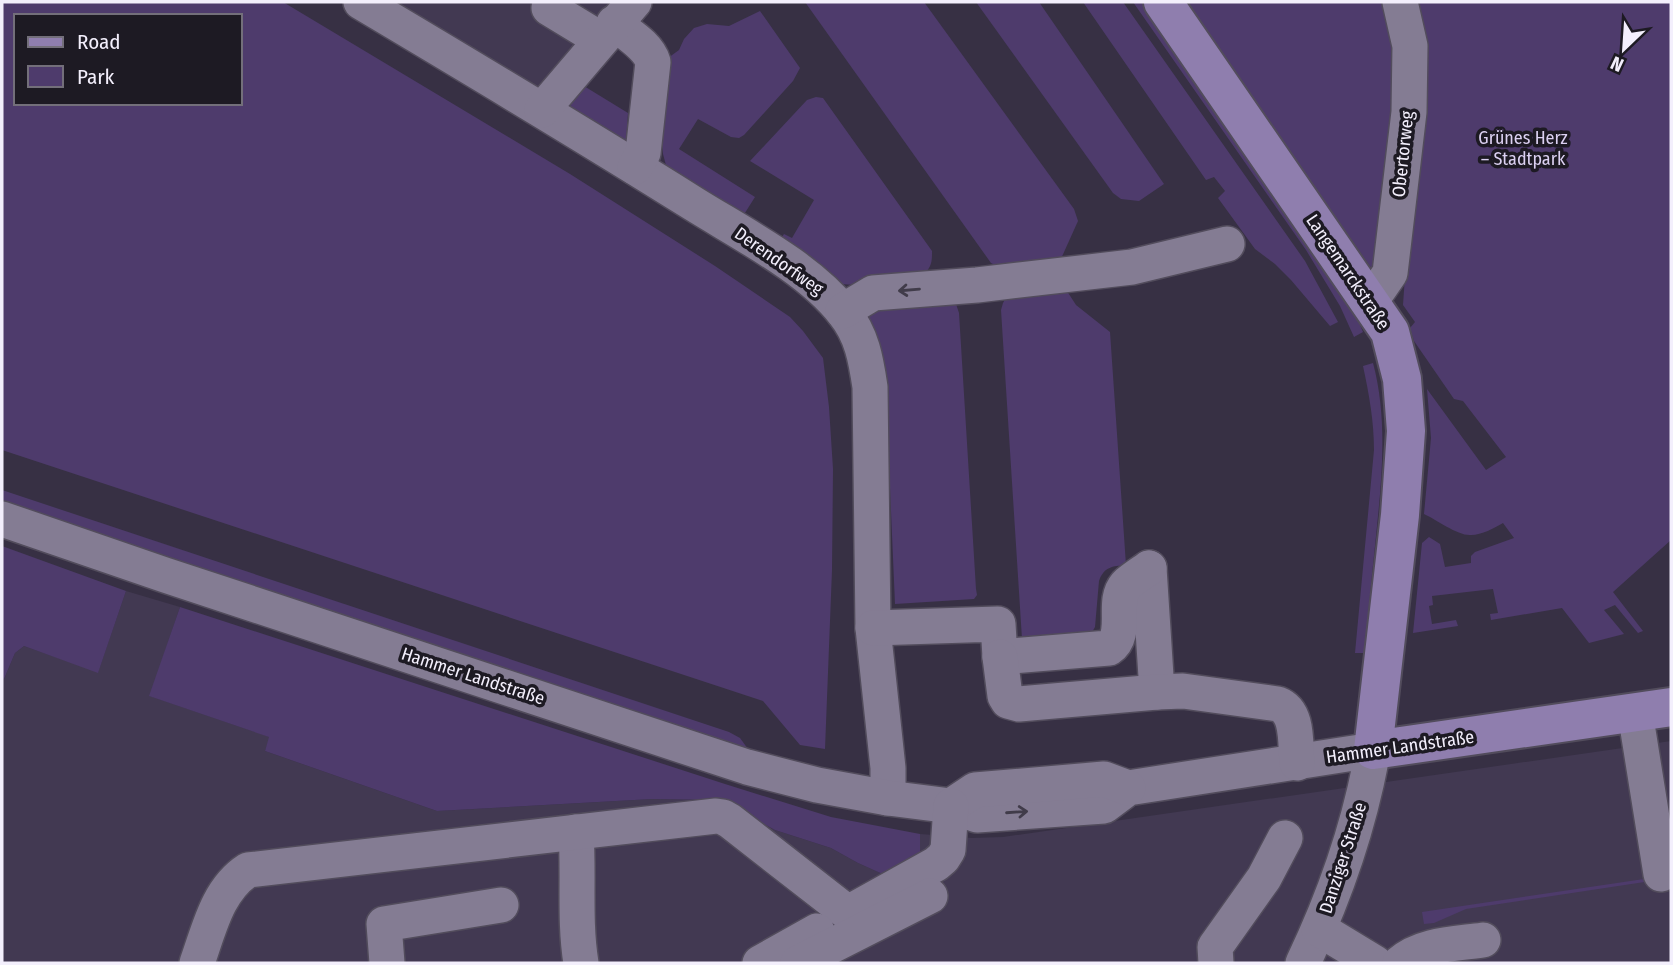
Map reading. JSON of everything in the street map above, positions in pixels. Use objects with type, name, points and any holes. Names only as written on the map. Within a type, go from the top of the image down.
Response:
[{"type":"main road","name":"Langemarckstraße","points":[[1163,2],[1390,332],[1402,379],[1406,431],[1400,515],[1373,750]]},
{"type":"main road","name":"Hammer Landstraße","points":[[1373,750],[1653,710]]},
{"type":"street","name":"Derendorfweg","points":[[361,2],[784,260],[821,288],[854,326],[867,363],[870,387],[873,628],[888,768],[888,798]]},
{"type":"street","name":"Obertorweg","points":[[1370,302],[1390,273],[1409,112],[1410,46],[1400,2]]},
{"type":"street","points":[[549,8],[616,21],[651,56],[653,62],[643,153],[635,167]]},
{"type":"street","points":[[542,110],[616,21]]},
{"type":"street","points":[[843,311],[873,293],[977,285],[1132,267],[1227,244]]},
{"type":"street","name":"Hammer Landstraße","points":[[2,519],[747,767],[817,785],[951,806],[977,816],[1104,806],[1128,788],[1373,750]]},
{"type":"street","points":[[1000,657],[1109,648],[1115,644],[1118,636],[1122,592],[1126,585],[1149,568],[1157,692]]},
{"type":"street","points":[[873,628],[998,624],[1005,696],[1008,701],[1018,704],[1183,691],[1283,706],[1292,716],[1297,762]]},
{"type":"street","points":[[1653,710],[1661,874]]},
{"type":"street","name":"Danziger Straße","points":[[1303,963],[1319,929],[1349,849],[1367,785],[1373,750]]},
{"type":"street","points":[[760,963],[936,864],[948,850],[951,806]]},
{"type":"street","points":[[197,963],[220,902],[228,888],[248,870],[716,816],[730,821],[848,914]]},
{"type":"street","points":[[576,832],[577,941],[581,963]]},
{"type":"street","points":[[1216,963],[1215,947],[1264,878],[1285,838]]},
{"type":"street","points":[[798,963],[930,896]]},
{"type":"street","points":[[387,963],[384,924],[500,905]]},
{"type":"street","points":[[1319,929],[1375,963]]},
{"type":"street","points":[[1400,963],[1408,956],[1432,947],[1483,940]]},
{"type":"shaded area","points":[[392,2],[612,2],[536,88]]},
{"type":"shaded area","points":[[126,591],[180,607],[150,696],[270,737],[265,751],[437,811],[652,799],[720,800],[775,830],[831,848],[887,876],[920,856],[920,834],[972,838],[1003,837],[1671,741],[1671,963],[2,963],[2,678],[4,679],[15,653],[24,646],[98,672]]},
{"type":"green space","points":[[2,2],[283,2],[570,174],[790,317],[823,358],[829,407],[833,469],[832,570],[825,749],[800,745],[763,701],[2,450]]},
{"type":"green space","points":[[805,2],[924,2],[1074,209],[1078,221],[1060,261],[999,267],[991,263]]},
{"type":"green space","points":[[976,2],[1039,2],[1164,184],[1139,201],[1121,199],[1113,193]]},
{"type":"green space","points":[[1083,2],[1123,2],[1305,261],[1338,322],[1330,326],[1291,280],[1255,249],[1218,198],[1225,191],[1214,177],[1206,180]]},
{"type":"green space","points":[[1133,2],[1144,2],[1284,202],[1354,311],[1363,332],[1354,337],[1340,306],[1306,250]]},
{"type":"green space","name":"Grünes Herz – Stadtpark","points":[[1185,2],[1671,2],[1671,540],[1613,592],[1643,631],[1638,633],[1615,605],[1604,610],[1624,634],[1589,643],[1562,608],[1491,620],[1490,614],[1498,613],[1493,589],[1432,596],[1433,605],[1429,606],[1432,624],[1456,620],[1458,626],[1413,633],[1422,543],[1429,537],[1440,544],[1445,567],[1471,563],[1471,556],[1475,552],[1514,538],[1503,523],[1484,533],[1466,535],[1424,514],[1431,438],[1427,389],[1486,470],[1506,457],[1463,401],[1454,399],[1414,341],[1410,328],[1415,322],[1403,305],[1407,247],[1379,230],[1372,269]]},
{"type":"green space","points":[[760,11],[800,68],[793,81],[739,138],[731,137],[698,119],[679,149],[755,197],[743,216],[667,169],[662,142],[668,58],[679,50],[694,28],[707,24],[729,26]]},
{"type":"green space","points":[[579,83],[628,113],[626,142],[571,107],[569,94]]},
{"type":"green space","points":[[823,98],[932,251],[931,263],[925,273],[855,285],[841,284],[780,240],[784,234],[792,238],[814,200],[750,161],[807,100]]},
{"type":"green space","points":[[1065,288],[1076,305],[1110,332],[1126,565],[1109,568],[1101,576],[1095,627],[1091,634],[1022,639],[1001,310],[1009,292],[1042,295]]},
{"type":"green space","points":[[888,301],[956,304],[959,313],[977,595],[974,599],[895,604],[886,395],[866,316]]},
{"type":"green space","points":[[1373,363],[1381,408],[1381,478],[1364,653],[1355,653],[1374,450],[1371,408],[1363,366]]},
{"type":"green space","points":[[2,490],[729,732],[740,738],[748,749],[2,502]]},
{"type":"green space","points":[[2,546],[126,591],[98,673],[24,646],[15,653],[4,679],[2,678]]},
{"type":"green space","points":[[180,607],[831,817],[920,834],[920,856],[887,876],[831,848],[775,830],[720,800],[652,799],[437,811],[265,751],[269,737],[149,696]]},
{"type":"green space","points":[[1671,875],[1671,878],[1466,909],[1434,923],[1424,924],[1422,912]]}]
